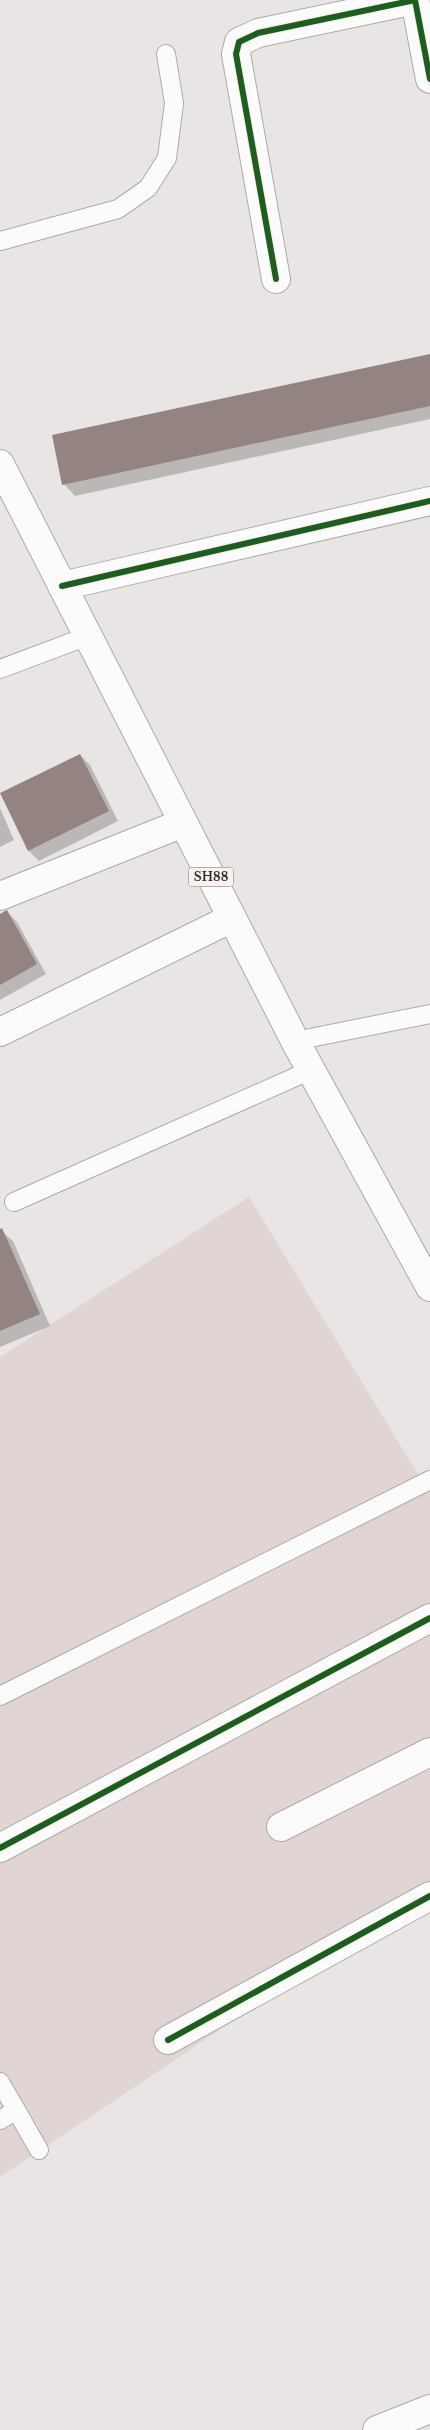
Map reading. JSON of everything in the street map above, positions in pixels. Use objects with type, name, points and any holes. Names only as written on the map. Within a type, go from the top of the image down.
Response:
[{"type":"street","points":[[276,279],[236,54],[239,42],[258,33],[415,0],[430,79]]},
{"type":"street","name":"SH88","points":[[0,464],[295,1041],[430,1287]]},
{"type":"street","points":[[62,586],[430,501]]},
{"type":"street","points":[[0,896],[183,823]]},
{"type":"street","points":[[0,1032],[232,918]]},
{"type":"street","points":[[0,1848],[430,1618]]},
{"type":"street","points":[[281,1827],[430,1752]]},
{"type":"street","points":[[168,2040],[430,1896]]},
{"type":"street","points":[[377,2430],[430,2408]]},
{"type":"lane","points":[[0,241],[118,209],[148,188],[167,158],[174,103],[166,54]]},
{"type":"lane","points":[[0,670],[88,636]]},
{"type":"lane","points":[[295,1041],[430,1014]]},
{"type":"lane","points":[[14,1202],[311,1070]]},
{"type":"lane","points":[[0,1696],[430,1480]]},
{"type":"lane","points":[[0,2082],[39,2150]]},
{"type":"lane","points":[[0,2120],[16,2110]]},
{"type":"shaded area","points":[[249,1197],[430,1494],[430,1889],[0,2177],[0,1357]]},
{"type":"building","points":[[430,354],[430,406],[62,485],[52,435]]},
{"type":"building","points":[[80,754],[109,811],[28,851],[0,793]]},
{"type":"building","points":[[7,910],[37,964],[0,985],[0,914]]},
{"type":"building","points":[[2,1228],[40,1314],[0,1331],[0,1229]]},
{"type":"cycle path","points":[[276,279],[236,54],[239,42],[258,33],[415,0],[430,79]]},
{"type":"cycle path","points":[[62,586],[430,501]]},
{"type":"cycle path","points":[[0,1848],[430,1618]]},
{"type":"cycle path","points":[[168,2040],[430,1896]]}]
